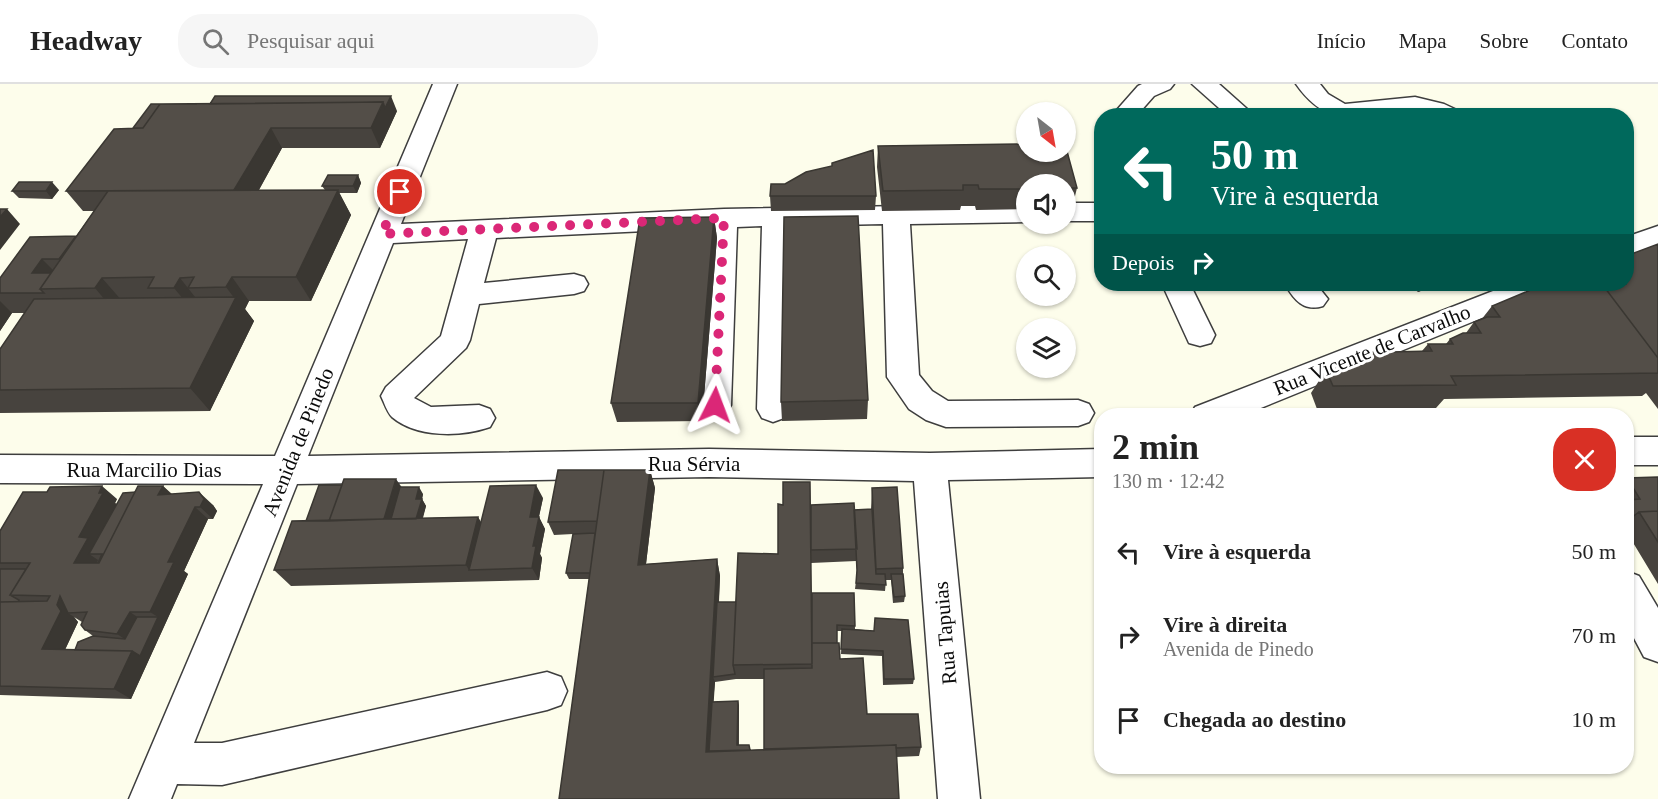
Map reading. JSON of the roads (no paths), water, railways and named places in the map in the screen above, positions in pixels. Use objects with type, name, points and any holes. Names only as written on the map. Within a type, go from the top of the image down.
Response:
[{"type":"street","name":"Avenida de Pinedo","points":[[157,781],[288,470],[382,234],[445,84]]},
{"type":"street","points":[[1131,108],[1146,91],[1162,84]]},
{"type":"street","points":[[1204,84],[1233,108]]},
{"type":"street","points":[[1308,84],[1314,93],[1331,108]]},
{"type":"street","points":[[1386,108],[1408,104],[1433,108]]},
{"type":"street","points":[[1076,212],[1094,212]]},
{"type":"street","points":[[382,234],[724,218],[1016,213]]},
{"type":"street","points":[[896,215],[903,377],[917,398],[928,407],[946,414],[1078,413]]},
{"type":"street","points":[[772,409],[776,217]]},
{"type":"street","points":[[715,405],[724,218]]},
{"type":"street","points":[[479,418],[427,420],[402,407],[397,396],[407,382],[447,351],[455,340],[469,295],[483,230]]},
{"type":"street","points":[[1634,245],[1658,235]]},
{"type":"street","points":[[469,295],[574,284]]},
{"type":"street","points":[[1179,291],[1200,334]]},
{"type":"street","name":"Rua Vicente de Carvalho","points":[[1226,408],[1520,291]]},
{"type":"street","points":[[1634,451],[1658,451]]},
{"type":"street","name":"Rua Sérvia","points":[[288,470],[709,463],[930,467],[1094,463]]},
{"type":"street","name":"Rua Tapuias","points":[[930,467],[959,799]]},
{"type":"street","name":"Rua Marcilio Dias","points":[[0,469],[288,470]]},
{"type":"street","points":[[1634,602],[1658,644]]},
{"type":"street","points":[[157,781],[547,690]]}]
